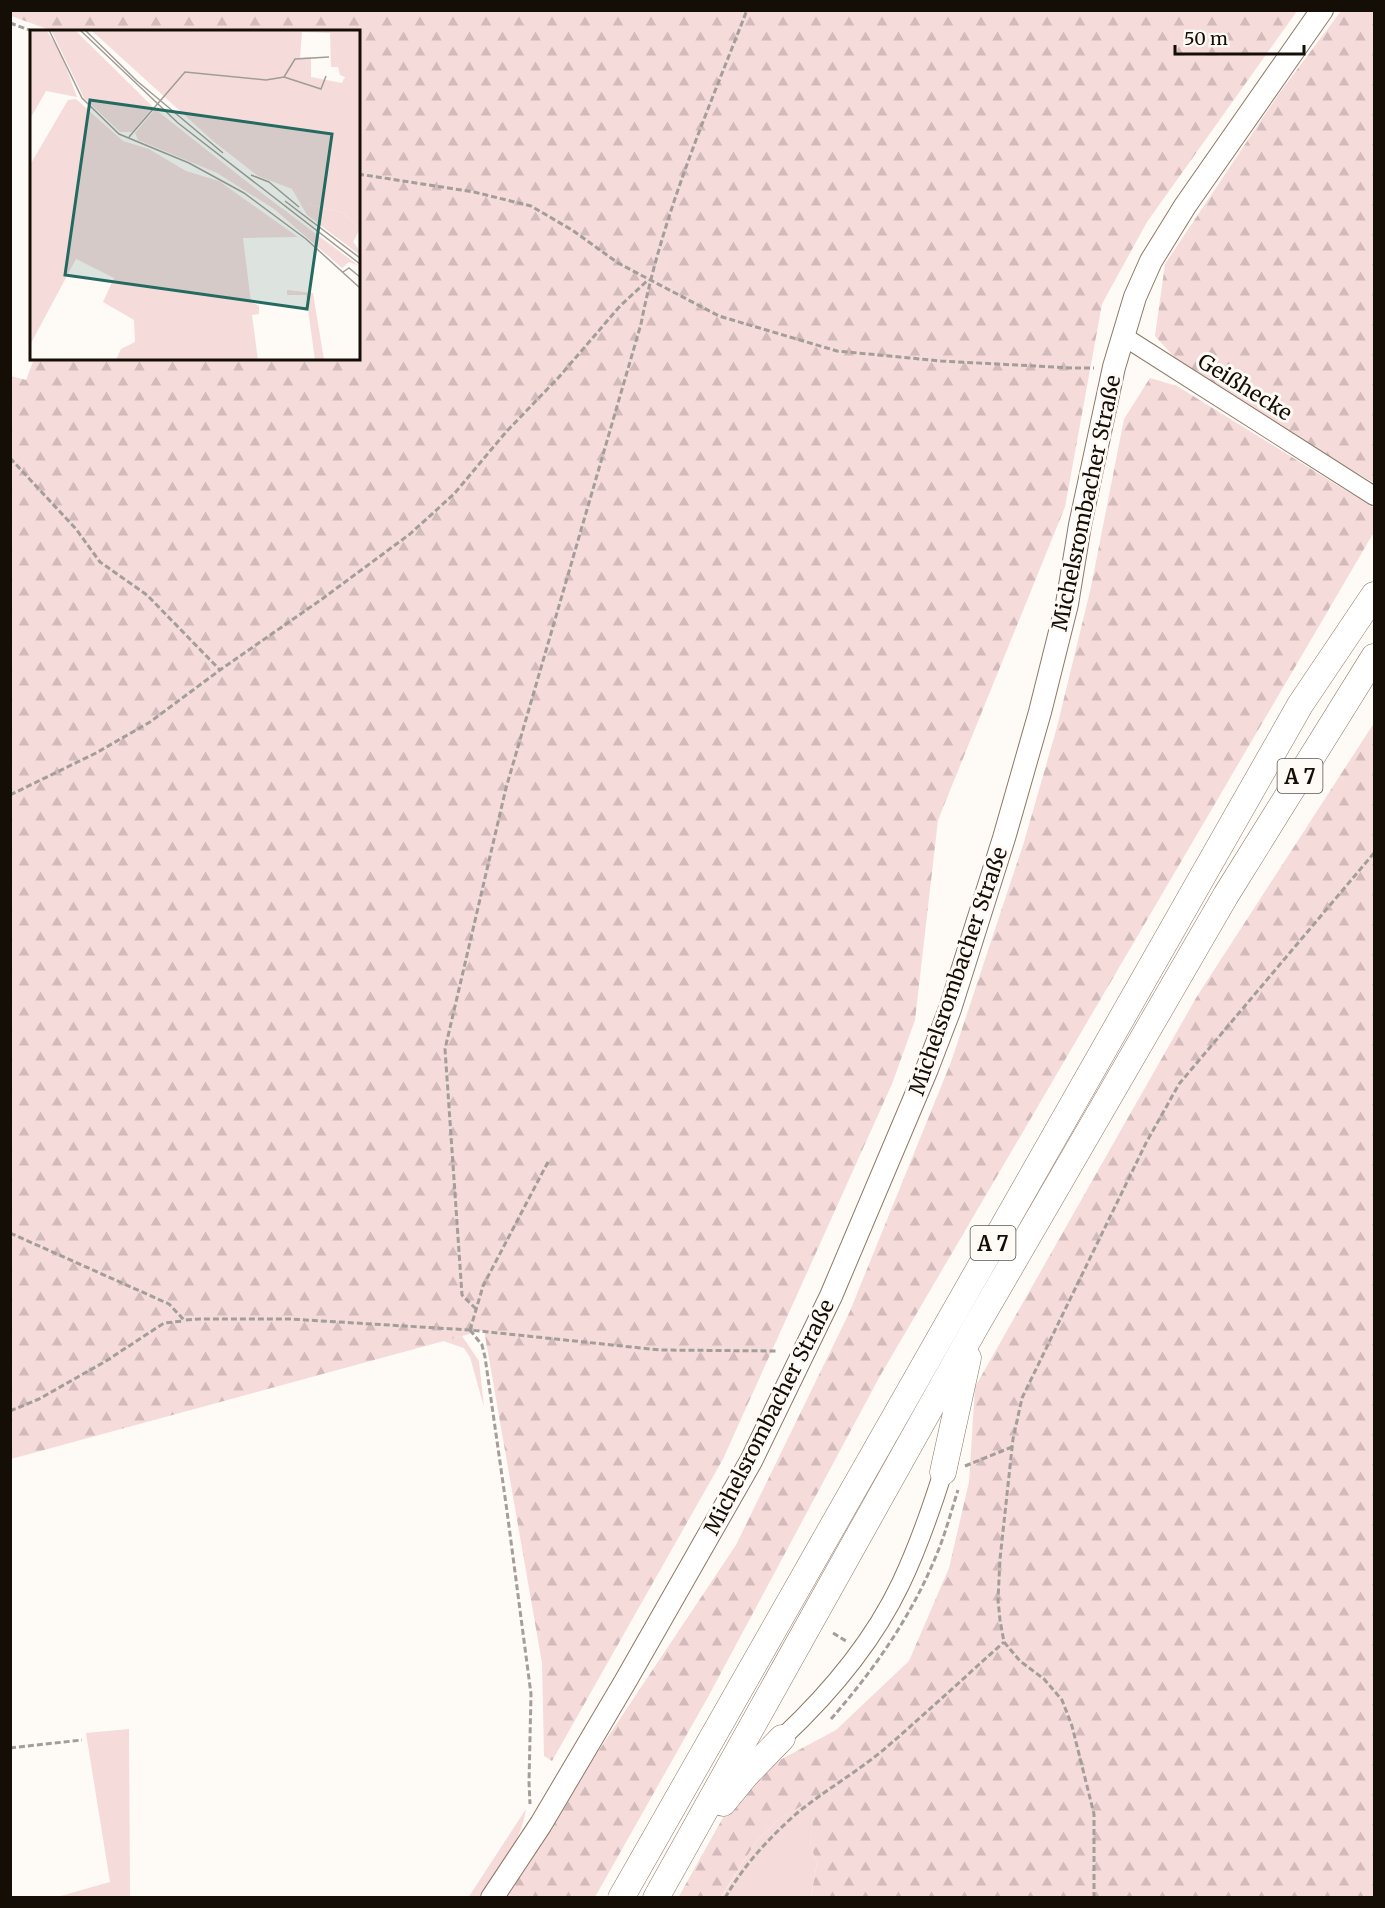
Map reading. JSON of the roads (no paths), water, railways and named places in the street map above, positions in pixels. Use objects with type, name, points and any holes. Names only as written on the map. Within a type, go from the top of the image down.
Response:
[{"type":"highway","name":"A 7","points":[[621,1898],[1300,705],[1374,595]]},
{"type":"highway","name":"A 7","points":[[656,1898],[976,1326],[1226,895],[1374,657]]},
{"type":"highway","points":[[956,1476],[976,1326]]},
{"type":"highway","points":[[680,1854],[746,1775],[782,1738]]},
{"type":"main road","name":"Michelsrombacher Straße","points":[[492,1898],[541,1824],[751,1461],[831,1296],[927,1070],[950,1009],[1004,838],[1040,712],[1067,604],[1080,525],[1114,368],[1135,297],[1151,261],[1185,206],[1322,10]]},
{"type":"lane","name":"Geißhecke","points":[[1123,336],[1374,496]]},
{"type":"lane","points":[[782,1738],[809,1713],[847,1670],[884,1614],[956,1476]]}]
